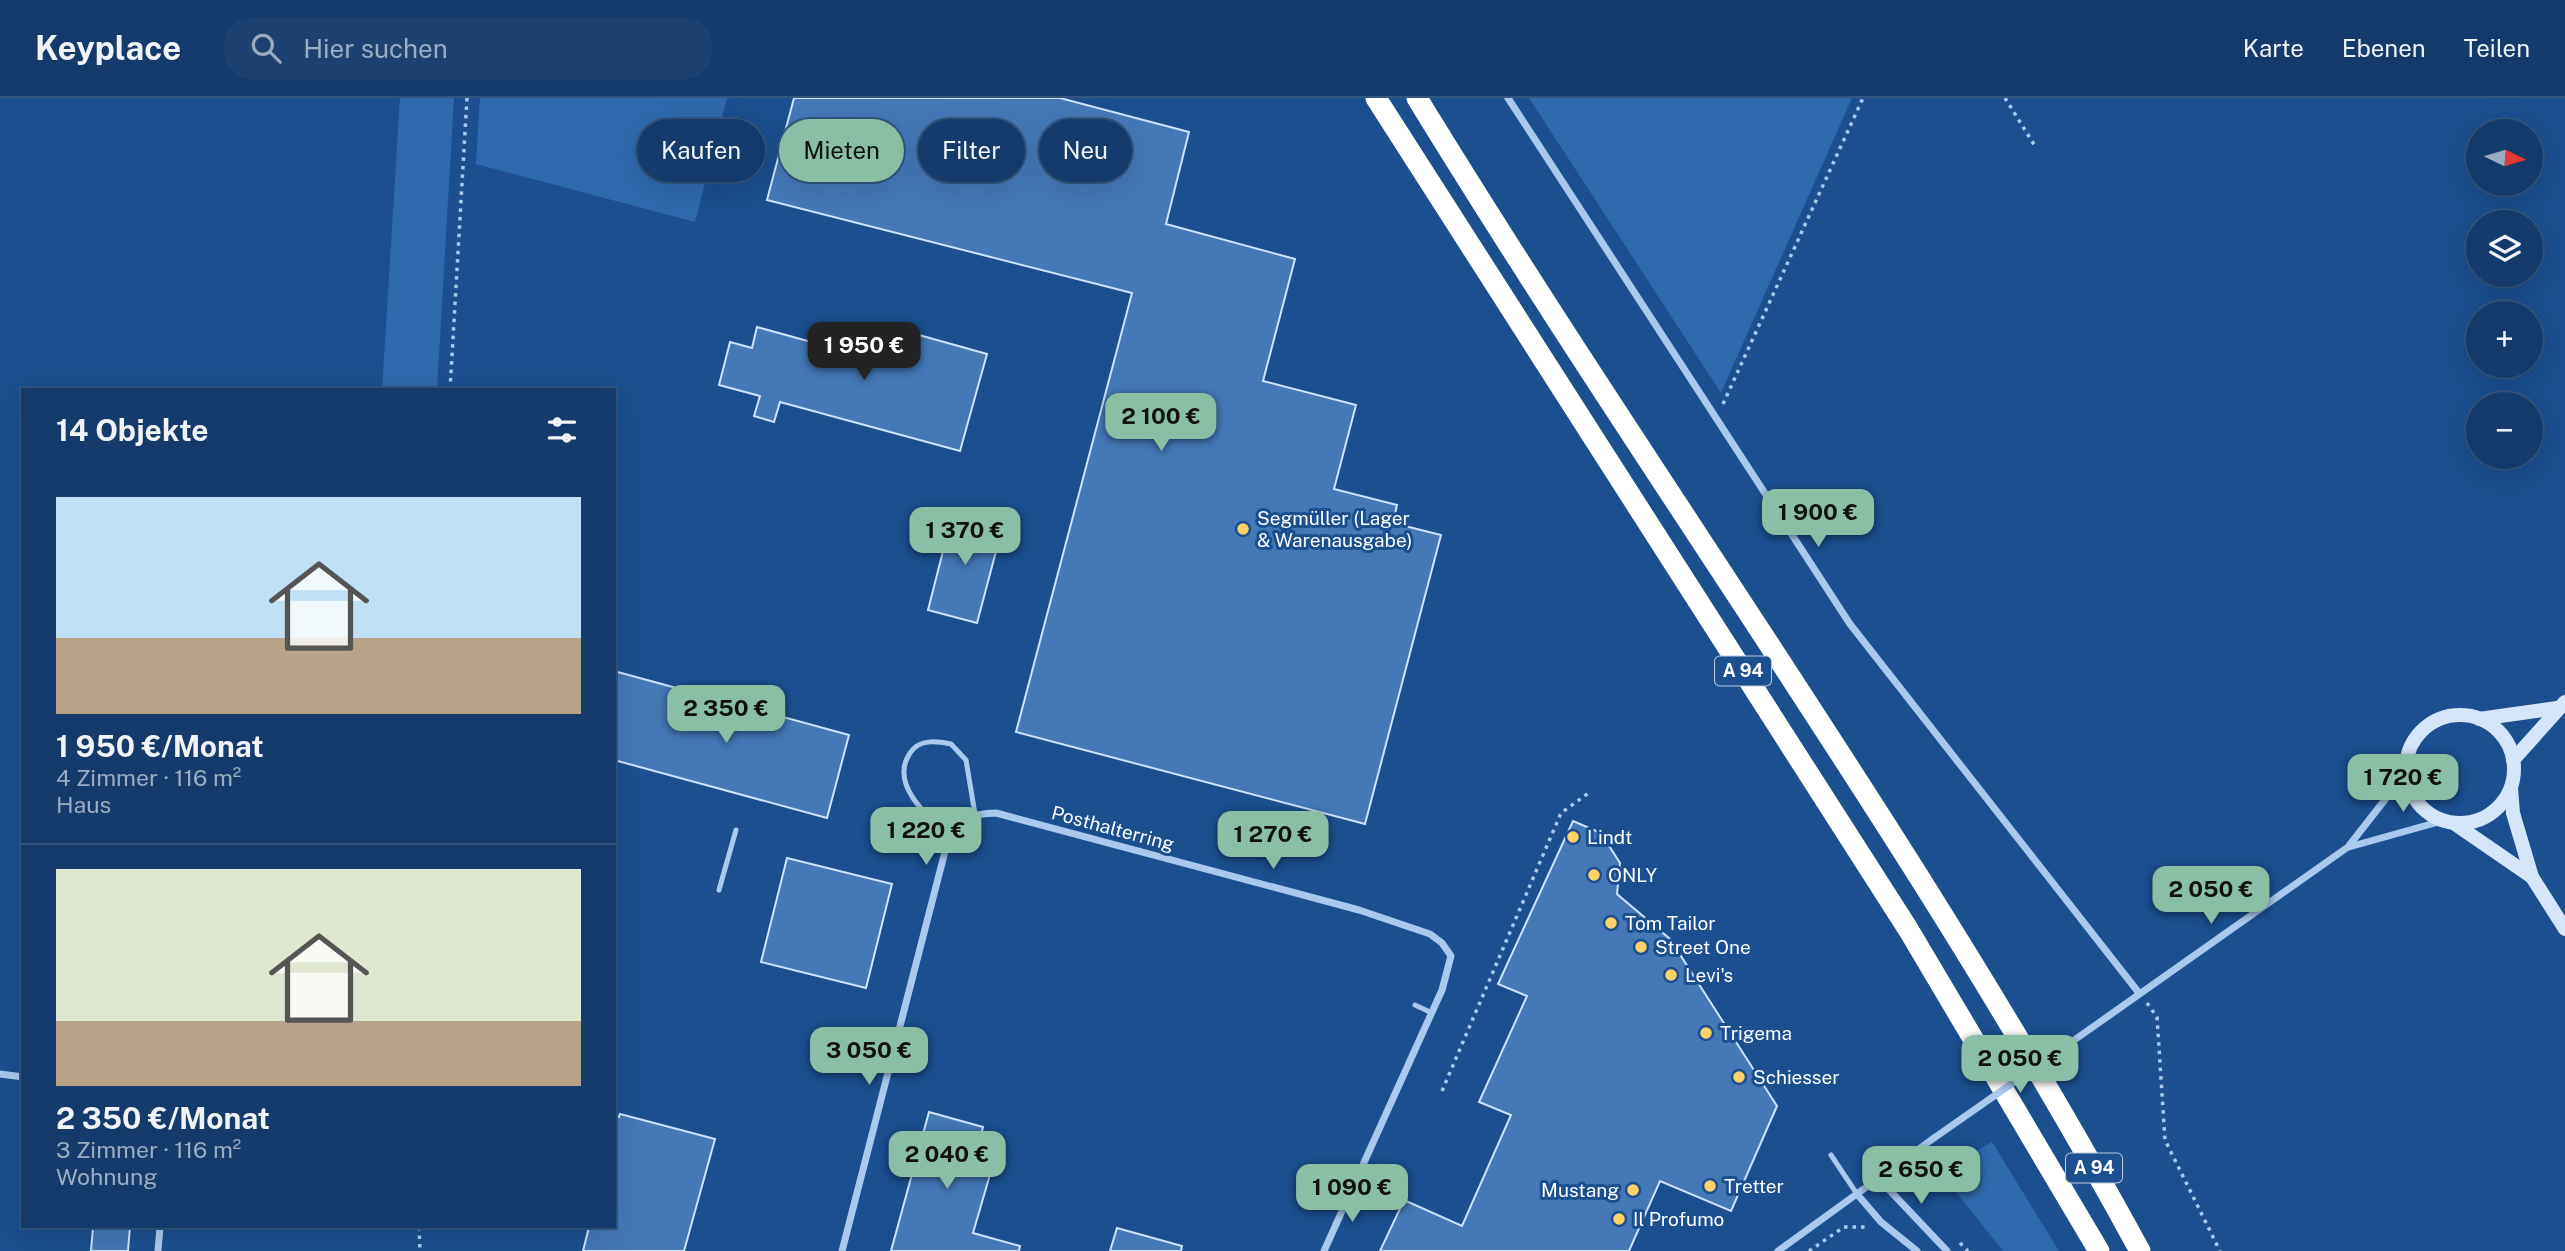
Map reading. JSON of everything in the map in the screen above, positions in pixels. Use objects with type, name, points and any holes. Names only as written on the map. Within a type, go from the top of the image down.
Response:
[{"type":"highway","name":"A 94","points":[[1376,98],[1908,929],[2099,1251]]},
{"type":"highway","name":"A 94","points":[[1418,98],[1947,923],[2047,1084],[2140,1251]]},
{"type":"street","points":[[1508,98],[1850,624],[2139,993]]},
{"type":"street","points":[[2479,719],[2561,705]]},
{"type":"street","points":[[2513,760],[2561,705]]},
{"type":"street","points":[[1778,1251],[2348,847],[2405,774],[2412,744],[2433,722],[2463,715],[2479,719],[2501,735],[2513,760],[2513,813],[2532,877],[2565,929]]},
{"type":"street","points":[[2405,774],[2417,803],[2532,877]]},
{"type":"street","points":[[2348,847],[2418,825],[2469,823],[2488,815],[2504,801],[2511,788]]},
{"type":"street","name":"Posthalterring","points":[[975,814],[996,813],[1275,886],[1430,934],[1443,943],[1451,956],[1432,1013],[1324,1251]]},
{"type":"street","points":[[842,1251],[949,836],[962,819],[975,814]]},
{"type":"street","points":[[0,1074],[21,1077]]},
{"type":"street","points":[[1878,1178],[1947,1251]]},
{"type":"street","points":[[1857,1194],[1881,1222],[1917,1251]]},
{"type":"street","points":[[158,1251],[160,1228]]},
{"type":"lane","points":[[949,836],[919,807],[904,781],[904,764],[912,749],[927,742],[951,744],[966,760],[975,814]]},
{"type":"lane","points":[[719,890],[736,830]]},
{"type":"lane","points":[[1415,1006],[1432,1013]]},
{"type":"lane","points":[[1831,1156],[1857,1194]]},
{"type":"lane","points":[[1340,1178],[1354,1185]]},
{"type":"path","points":[[450,388],[467,98]]},
{"type":"path","points":[[1717,418],[1863,98]]},
{"type":"path","points":[[2005,98],[2035,146]]},
{"type":"path","points":[[1442,1091],[1561,813],[1591,792]]},
{"type":"path","points":[[2139,993],[2158,1017],[2165,1140],[2220,1251]]},
{"type":"path","points":[[1809,1251],[1844,1227],[1863,1228],[1881,1222]]},
{"type":"path","points":[[419,1228],[420,1251]]},
{"type":"shaded area","points":[[400,98],[454,98],[437,388],[382,388]]},
{"type":"shaded area","points":[[480,98],[727,98],[722,119],[637,119],[637,182],[705,182],[695,222],[476,164]]},
{"type":"shaded area","points":[[1529,98],[1852,98],[1721,393]]},
{"type":"shaded area","points":[[1992,1142],[2059,1251],[2003,1251],[1939,1171]]},
{"type":"building","name":"Segmüller (Lager & Warenausgabe)","points":[[794,98],[1060,98],[1189,132],[1166,224],[1295,259],[1263,381],[1356,405],[1334,489],[1397,505],[1393,523],[1441,535],[1365,824],[1016,732],[1132,293],[767,200],[779,155],[779,182],[904,182],[904,119],[788,119]]},
{"type":"building","points":[[757,327],[851,353],[857,331],[890,341],[894,328],[987,354],[960,451],[780,402],[774,422],[754,416],[760,396],[719,385],[730,342],[752,348]]},
{"type":"building","points":[[953,512],[1003,525],[977,623],[928,610]]},
{"type":"building","points":[[616,672],[849,735],[827,818],[616,761]]},
{"type":"building","points":[[1573,821],[1601,833],[1620,863],[1617,894],[1670,939],[1777,1106],[1731,1211],[1660,1181],[1629,1251],[1380,1251],[1404,1200],[1462,1226],[1511,1115],[1479,1102],[1527,996],[1498,984]]},
{"type":"building","points":[[787,858],[892,884],[866,988],[761,962]]},
{"type":"building","points":[[929,1112],[983,1127],[978,1148],[996,1154],[973,1233],[1020,1246],[1019,1251],[891,1251]]},
{"type":"building","points":[[620,1114],[715,1139],[684,1251],[583,1251],[589,1228],[616,1228],[616,1116],[619,1117]]},
{"type":"building","points":[[93,1228],[130,1228],[128,1251],[91,1251]]},
{"type":"building","points":[[1117,1228],[1182,1246],[1181,1251],[1110,1251]]},
{"type":"place","name":"Segmüller (Lager & Warenausgabe)","points":[[1243,529]]},
{"type":"place","name":"Lindt","points":[[1573,837]]},
{"type":"place","name":"ONLY","points":[[1594,875]]},
{"type":"place","name":"Tom Tailor","points":[[1611,923]]},
{"type":"place","name":"Street One","points":[[1641,947]]},
{"type":"place","name":"Levi's","points":[[1671,975]]},
{"type":"place","name":"Trigema","points":[[1706,1033]]},
{"type":"place","name":"Schiesser","points":[[1739,1077]]},
{"type":"place","name":"Tretter","points":[[1710,1186]]},
{"type":"place","name":"Mustang","points":[[1633,1190]]},
{"type":"place","name":"Il Profumo","points":[[1619,1219]]}]
